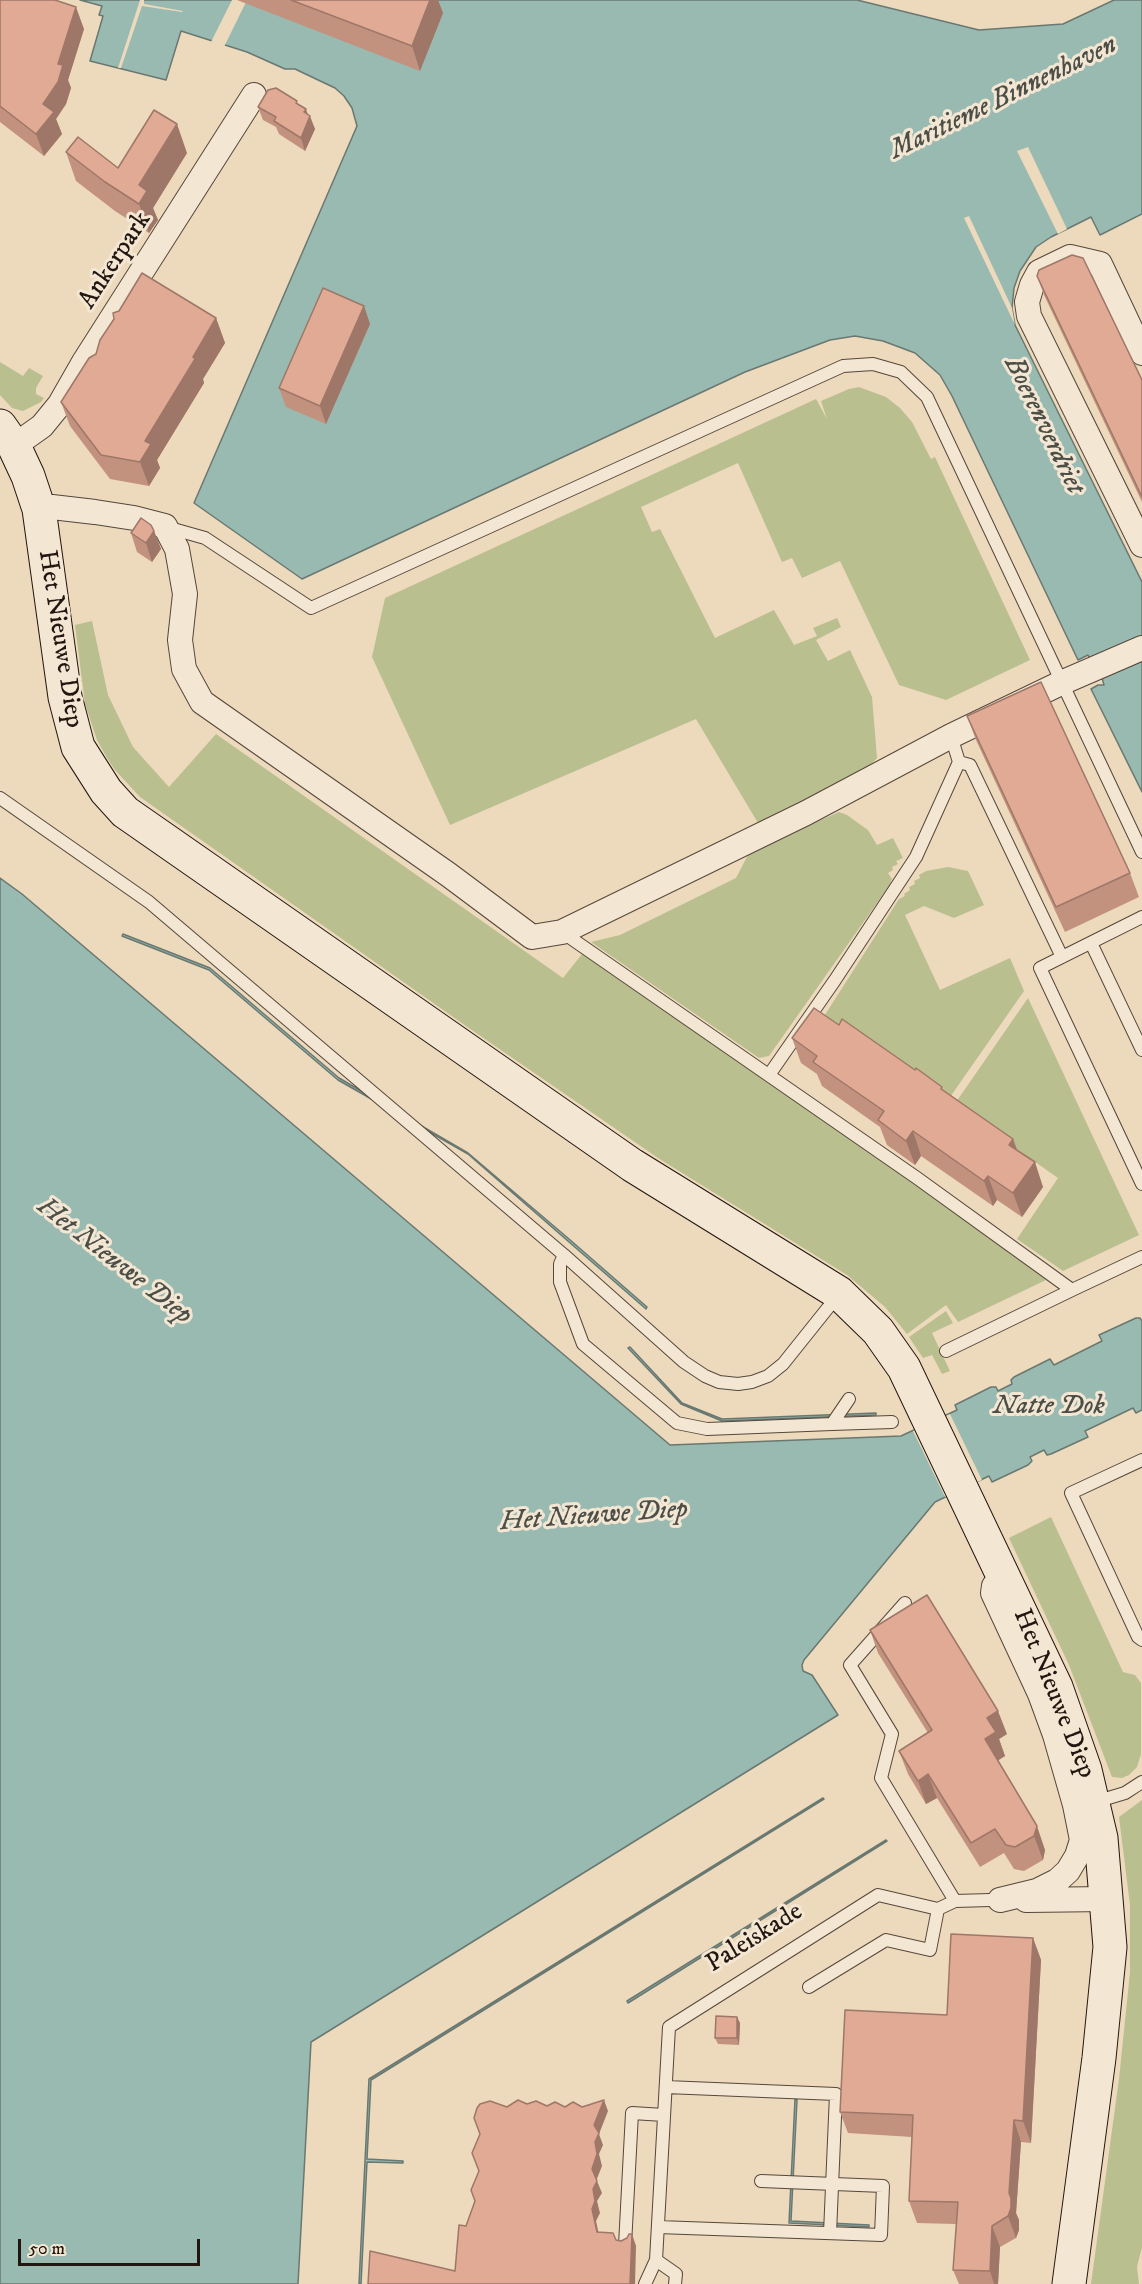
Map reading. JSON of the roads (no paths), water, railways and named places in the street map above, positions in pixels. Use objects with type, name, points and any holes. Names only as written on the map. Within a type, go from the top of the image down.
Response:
[{"type":"street","name":"Ankerpark","points":[[7,436],[42,426],[60,404],[84,362],[254,95]]},
{"type":"street","points":[[1142,353],[1100,264],[1070,257],[1039,272],[1027,302],[1029,316],[1142,545]]},
{"type":"street","name":"Het Nieuwe Diep","points":[[7,436],[28,476],[39,509],[64,697],[78,747],[126,824],[632,1166],[839,1293],[871,1322],[909,1375],[1056,1687],[1076,1740],[1094,1802],[1101,1838],[1110,1947],[1106,1998],[1069,2284]]},
{"type":"street","points":[[39,509],[52,507],[94,512],[134,518],[165,526],[177,549],[185,594],[180,640],[184,669],[202,702],[532,936],[562,932],[806,813],[951,736],[1061,683],[1142,648]]},
{"type":"street","points":[[995,1900],[1037,1891],[1057,1881],[1077,1857],[1082,1840],[1055,1735],[1040,1694],[993,1593],[997,1560]]},
{"type":"street","points":[[995,1900],[1107,1899]]},
{"type":"lane","points":[[165,526],[205,538],[311,608],[843,366],[873,364],[901,372],[927,397],[1142,852]]},
{"type":"lane","points":[[769,1075],[916,857],[959,762],[951,736]]},
{"type":"lane","points":[[959,762],[970,765],[1062,957]]},
{"type":"lane","points":[[0,798],[149,902],[564,1255],[692,1368],[711,1379],[726,1384],[752,1382],[768,1376],[778,1368],[839,1293]]},
{"type":"lane","points":[[1142,917],[1040,968],[1142,1184]]},
{"type":"lane","points":[[562,932],[917,1178],[1072,1290]]},
{"type":"lane","points":[[1090,943],[1142,1050]]},
{"type":"lane","points":[[564,1255],[560,1264],[560,1282],[584,1344],[669,1418],[685,1426],[707,1429],[892,1422]]},
{"type":"lane","points":[[946,1351],[1142,1257]]},
{"type":"lane","points":[[832,1424],[849,1400]]},
{"type":"lane","points":[[1142,1460],[1071,1493],[1138,1637],[1142,1640]]},
{"type":"lane","points":[[905,1603],[850,1665],[892,1734],[881,1778],[955,1901]]},
{"type":"lane","points":[[1094,1802],[1125,1793],[1142,1782]]},
{"type":"lane","name":"Paleiskade","points":[[645,2284],[656,2260],[669,2027],[878,1895],[938,1909]]},
{"type":"lane","points":[[809,1987],[886,1940],[930,1950],[938,1909],[955,1901],[995,1900]]},
{"type":"lane","points":[[666,2087],[836,2094],[830,2233]]},
{"type":"lane","points":[[625,2245],[632,2113],[664,2115]]},
{"type":"lane","points":[[658,2227],[881,2235],[883,2186],[761,2181]]},
{"type":"lane","points":[[656,2260],[676,2274],[675,2284]]},
{"type":"water","points":[[80,0],[857,0],[979,30],[1063,24],[1114,0],[1142,0],[1142,214],[1100,235],[1091,217],[1036,247],[1020,271],[1014,288],[1012,308],[1015,325],[1142,582],[1142,792],[1091,689],[1104,685],[1102,678],[1100,679],[1088,655],[1078,660],[940,375],[915,353],[883,341],[855,336],[830,340],[745,372],[302,579],[194,503],[357,126],[352,108],[335,88],[295,69],[285,69],[247,52],[181,31],[166,80],[90,61],[103,16],[99,15],[102,6]]},
{"type":"water","name":"Natte Dok","points":[[0,878],[22,894],[670,1445],[901,1436],[957,1410],[955,1405],[991,1387],[996,1387],[998,1391],[1012,1384],[1011,1380],[1014,1377],[1050,1359],[1054,1365],[1102,1341],[1099,1335],[1136,1318],[1142,1321],[1142,1410],[1136,1413],[1133,1408],[1085,1431],[1088,1437],[1051,1454],[1047,1455],[1044,1450],[1030,1457],[1032,1461],[1028,1465],[992,1482],[989,1476],[935,1502],[804,1660],[803,1671],[812,1675],[838,1715],[311,2042],[298,2284],[0,2284]]},
{"type":"water","points":[[123,934],[210,968],[339,1078],[468,1153],[647,1307],[646,1309],[468,1154],[338,1080],[209,970],[122,936]]},
{"type":"water","points":[[630,1347],[682,1403],[722,1419],[876,1413],[876,1415],[722,1421],[681,1404],[628,1348]]},
{"type":"water","points":[[823,1798],[371,2080],[367,2159],[403,2161],[403,2163],[367,2162],[361,2284],[359,2284],[369,2079]]},
{"type":"water","points":[[887,1841],[628,2003],[627,2001]]},
{"type":"water","points":[[795,2099],[797,2100],[791,2221],[869,2225],[869,2227],[789,2223]]},
{"type":"water label","name":"Maritieme Binnenhaven","points":[[1004,99]]},
{"type":"water label","name":"Boerenverdriet","points":[[1043,426]]}]
